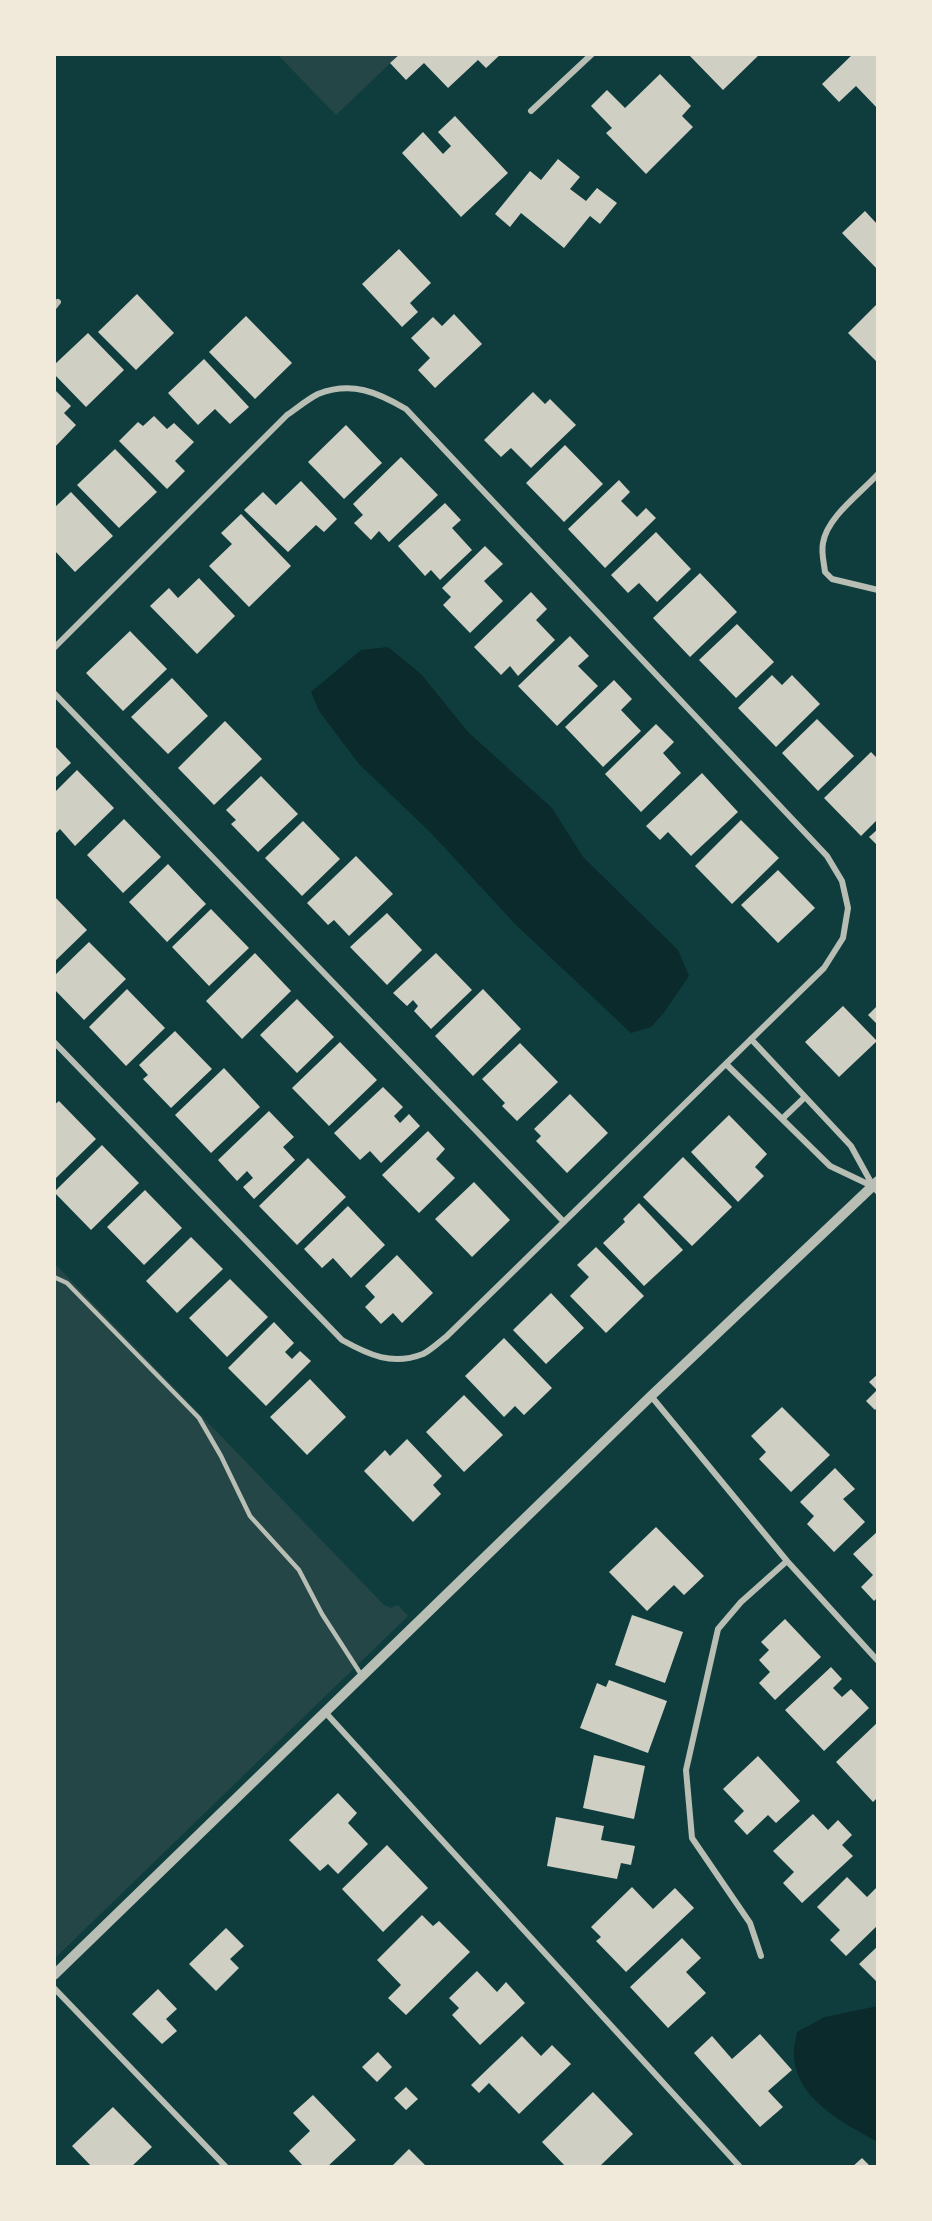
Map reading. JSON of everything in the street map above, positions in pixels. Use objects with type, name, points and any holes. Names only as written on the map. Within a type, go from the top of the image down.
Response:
[{"type":"street","points":[[531,111],[592,54]]},
{"type":"street","points":[[54,648],[287,415],[318,395],[348,388],[381,393],[406,409],[827,856],[842,881],[848,908],[843,938],[824,968],[446,1337],[423,1353],[393,1360],[366,1354],[342,1340],[54,1042]]},
{"type":"street","points":[[878,474],[841,512],[830,526],[823,543],[825,572],[832,579],[878,590]]},
{"type":"street","points":[[54,693],[564,1222]]},
{"type":"street","points":[[751,1039],[851,1146],[876,1187]]},
{"type":"street","points":[[726,1064],[830,1166],[876,1187]]},
{"type":"street","points":[[782,1119],[805,1096]]},
{"type":"street","points":[[54,1975],[651,1396],[876,1187]]},
{"type":"street","points":[[651,1396],[787,1561],[878,1662]]},
{"type":"street","points":[[761,1956],[750,1923],[692,1838],[687,1770],[718,1629],[741,1602],[787,1561]]},
{"type":"street","points":[[325,1712],[741,2167]]},
{"type":"street","points":[[54,1988],[226,2167]]},
{"type":"lane","points":[[54,1277],[67,1283],[199,1418],[221,1456],[250,1516],[299,1570],[322,1614],[362,1676]]},
{"type":"shaded area","points":[[277,54],[400,54],[336,115]]},
{"type":"shaded area","points":[[388,647],[421,674],[468,732],[552,808],[583,857],[678,950],[689,976],[663,1014],[651,1027],[631,1033],[517,926],[431,833],[359,764],[319,711],[311,692],[361,650]]},
{"type":"shaded area","points":[[54,1263],[384,1605],[391,1608],[398,1605],[408,1616],[54,1959]]},
{"type":"shaded area","points":[[878,2006],[878,2142],[837,2118],[812,2097],[797,2071],[794,2046],[797,2032],[825,2017]]},
{"type":"building","points":[[400,54],[501,54],[486,68],[478,60],[448,88],[424,63],[406,80],[390,63]]},
{"type":"building","points":[[688,54],[760,54],[723,90]]},
{"type":"building","points":[[853,54],[878,54],[878,109],[856,86],[839,102],[822,84]]},
{"type":"building","points":[[660,74],[691,106],[682,116],[693,127],[646,174],[606,133],[612,128],[591,106],[607,90],[625,108]]},
{"type":"building","points":[[455,116],[508,173],[461,217],[402,153],[423,132],[443,154],[451,146],[438,132]]},
{"type":"building","points":[[558,159],[580,177],[570,189],[586,201],[597,188],[617,203],[600,224],[590,216],[564,248],[521,213],[510,227],[495,214],[530,171],[541,180]]},
{"type":"building","points":[[865,211],[878,225],[878,270],[842,233]]},
{"type":"building","points":[[399,249],[431,283],[410,303],[418,312],[402,327],[362,284]]},
{"type":"building","points":[[137,294],[174,333],[136,370],[98,332]]},
{"type":"building","points":[[878,303],[878,363],[848,333]]},
{"type":"building","points":[[454,314],[482,344],[435,388],[418,370],[430,358],[411,338],[433,317],[442,326]]},
{"type":"building","points":[[246,316],[292,363],[255,399],[209,352]]},
{"type":"building","points":[[88,333],[124,370],[86,407],[54,374],[54,365]]},
{"type":"building","points":[[204,359],[249,407],[230,424],[215,409],[198,425],[168,393]]},
{"type":"building","points":[[55,390],[71,406],[64,413],[76,425],[54,448]]},
{"type":"building","points":[[533,392],[545,404],[550,399],[576,425],[531,468],[511,448],[501,457],[484,440]]},
{"type":"building","points":[[154,416],[167,429],[174,423],[194,442],[175,461],[185,471],[167,489],[119,441],[138,422],[143,426]]},
{"type":"building","points":[[346,425],[382,463],[344,499],[308,462]]},
{"type":"building","points":[[565,445],[603,484],[564,522],[526,483]]},
{"type":"building","points":[[115,449],[157,492],[119,528],[77,485]]},
{"type":"building","points":[[401,457],[438,495],[389,542],[379,531],[371,540],[354,523],[363,515],[353,504]]},
{"type":"building","points":[[619,480],[630,492],[621,501],[637,517],[646,508],[656,518],[605,568],[568,529]]},
{"type":"building","points":[[301,481],[337,519],[324,532],[316,525],[288,552],[244,510],[263,492],[276,505]]},
{"type":"building","points":[[71,492],[113,536],[75,572],[54,550],[54,508]]},
{"type":"building","points":[[445,503],[461,520],[452,528],[472,550],[440,580],[431,570],[425,576],[398,546]]},
{"type":"building","points":[[241,514],[291,566],[249,607],[209,566],[232,544],[221,533]]},
{"type":"building","points":[[656,532],[691,569],[657,602],[639,583],[628,593],[611,575]]},
{"type":"building","points":[[485,546],[503,564],[484,581],[503,601],[470,633],[443,605],[451,597],[442,588]]},
{"type":"building","points":[[700,573],[737,612],[690,657],[653,618]]},
{"type":"building","points":[[199,578],[235,616],[197,654],[150,606],[169,588],[178,598]]},
{"type":"building","points":[[531,592],[547,609],[536,620],[555,640],[518,676],[510,666],[501,675],[474,647]]},
{"type":"building","points":[[737,624],[774,662],[736,698],[699,660]]},
{"type":"building","points":[[130,631],[167,669],[123,711],[86,673]]},
{"type":"building","points":[[570,636],[589,656],[578,666],[598,686],[557,726],[518,686]]},
{"type":"building","points":[[772,675],[782,685],[792,675],[820,704],[776,747],[738,708]]},
{"type":"building","points":[[172,678],[208,716],[168,754],[131,717]]},
{"type":"building","points":[[614,680],[632,699],[621,710],[641,731],[603,767],[565,727]]},
{"type":"building","points":[[817,719],[854,756],[818,791],[782,753]]},
{"type":"building","points":[[225,721],[262,759],[214,805],[178,768]]},
{"type":"building","points":[[656,724],[674,742],[663,753],[681,773],[641,812],[605,774]]},
{"type":"building","points":[[54,745],[71,763],[54,779]]},
{"type":"building","points":[[871,752],[878,759],[878,819],[861,836],[824,798]]},
{"type":"building","points":[[77,770],[114,808],[75,846],[60,829],[54,835],[54,793]]},
{"type":"building","points":[[702,773],[738,812],[691,856],[668,832],[660,840],[646,826]]},
{"type":"building","points":[[261,776],[298,814],[258,852],[231,824],[236,820],[226,810]]},
{"type":"building","points":[[124,819],[161,857],[123,893],[87,855]]},
{"type":"building","points":[[741,820],[779,858],[732,904],[695,866]]},
{"type":"building","points":[[303,821],[340,859],[302,896],[265,858]]},
{"type":"building","points":[[878,829],[878,846],[869,837]]},
{"type":"building","points":[[356,856],[393,894],[349,936],[334,920],[328,925],[307,903]]},
{"type":"building","points":[[168,864],[206,904],[167,942],[129,902]]},
{"type":"building","points":[[778,870],[815,908],[778,943],[741,905]]},
{"type":"building","points":[[54,896],[87,930],[54,962]]},
{"type":"building","points":[[211,909],[249,948],[209,986],[172,947]]},
{"type":"building","points":[[387,913],[422,950],[387,985],[350,947]]},
{"type":"building","points":[[89,942],[126,979],[84,1020],[54,989],[54,976]]},
{"type":"building","points":[[255,953],[291,991],[242,1039],[206,1001]]},
{"type":"building","points":[[436,953],[472,990],[431,1029],[414,1011],[418,1006],[413,1000],[407,1006],[393,993]]},
{"type":"building","points":[[127,989],[165,1028],[126,1066],[89,1027]]},
{"type":"building","points":[[483,989],[521,1029],[473,1076],[435,1036]]},
{"type":"building","points":[[297,999],[334,1037],[297,1073],[260,1035]]},
{"type":"building","points":[[878,1005],[878,1025],[868,1015]]},
{"type":"building","points":[[843,1006],[877,1041],[839,1077],[805,1042]]},
{"type":"building","points":[[175,1031],[212,1069],[171,1108],[143,1079],[148,1075],[139,1065]]},
{"type":"building","points":[[340,1042],[377,1080],[329,1126],[292,1088]]},
{"type":"building","points":[[520,1043],[558,1082],[517,1121],[502,1106],[505,1103],[482,1079]]},
{"type":"building","points":[[224,1068],[260,1107],[211,1153],[175,1115]]},
{"type":"building","points":[[383,1087],[403,1107],[394,1116],[400,1123],[409,1114],[420,1126],[381,1163],[370,1151],[360,1160],[334,1133]]},
{"type":"building","points":[[570,1094],[608,1133],[567,1173],[536,1141],[541,1136],[534,1129]]},
{"type":"building","points":[[59,1101],[96,1139],[56,1178],[54,1175],[54,1105]]},
{"type":"building","points":[[269,1111],[294,1137],[283,1147],[295,1160],[254,1199],[243,1187],[253,1178],[247,1171],[237,1181],[218,1160]]},
{"type":"building","points":[[729,1115],[767,1154],[755,1167],[764,1176],[738,1202],[691,1152]]},
{"type":"building","points":[[428,1131],[445,1149],[436,1159],[455,1178],[419,1213],[382,1175]]},
{"type":"building","points":[[102,1145],[139,1183],[91,1230],[54,1192]]},
{"type":"building","points":[[683,1157],[732,1207],[692,1246],[643,1197]]},
{"type":"building","points":[[308,1158],[346,1197],[297,1245],[259,1206]]},
{"type":"building","points":[[474,1182],[510,1220],[472,1257],[435,1219]]},
{"type":"building","points":[[145,1190],[182,1228],[144,1265],[107,1227]]},
{"type":"building","points":[[639,1203],[683,1250],[644,1286],[603,1243],[625,1222],[623,1219]]},
{"type":"building","points":[[348,1206],[385,1245],[351,1278],[333,1258],[322,1268],[304,1249]]},
{"type":"building","points":[[191,1237],[223,1269],[177,1313],[146,1281]]},
{"type":"building","points":[[596,1247],[644,1296],[606,1333],[570,1296],[589,1277],[577,1265]]},
{"type":"building","points":[[397,1255],[433,1293],[402,1323],[393,1313],[381,1324],[365,1307],[375,1297],[365,1286]]},
{"type":"building","points":[[230,1279],[268,1317],[227,1357],[189,1318]]},
{"type":"building","points":[[551,1293],[584,1328],[546,1364],[513,1330]]},
{"type":"building","points":[[274,1322],[294,1343],[285,1352],[292,1359],[300,1351],[311,1361],[266,1406],[228,1368]]},
{"type":"building","points":[[504,1338],[552,1388],[524,1415],[515,1406],[504,1417],[465,1376]]},
{"type":"building","points":[[878,1374],[878,1406],[875,1410],[866,1401],[877,1390],[869,1382]]},
{"type":"building","points":[[310,1379],[346,1417],[307,1455],[270,1417]]},
{"type":"building","points":[[464,1395],[503,1435],[464,1472],[426,1432]]},
{"type":"building","points":[[782,1407],[830,1455],[791,1492],[759,1459],[766,1452],[751,1436]]},
{"type":"building","points":[[407,1439],[442,1476],[433,1485],[441,1494],[413,1522],[364,1471],[385,1450],[390,1456]]},
{"type":"building","points":[[835,1468],[855,1489],[843,1499],[865,1522],[834,1552],[807,1524],[814,1516],[800,1502]]},
{"type":"building","points":[[656,1527],[704,1576],[684,1595],[674,1585],[647,1611],[609,1572]]},
{"type":"building","points":[[878,1531],[878,1597],[874,1601],[861,1587],[873,1575],[853,1554]]},
{"type":"building","points":[[632,1615],[683,1632],[665,1683],[615,1665]]},
{"type":"building","points":[[785,1619],[821,1657],[775,1700],[759,1683],[770,1672],[759,1660],[769,1650],[761,1642]]},
{"type":"building","points":[[831,1667],[842,1679],[833,1688],[842,1697],[851,1689],[869,1708],[824,1751],[785,1710]]},
{"type":"building","points":[[609,1680],[667,1701],[648,1753],[580,1728],[597,1683],[606,1687]]},
{"type":"building","points":[[878,1722],[878,1797],[873,1802],[836,1762]]},
{"type":"building","points":[[594,1755],[645,1766],[634,1819],[583,1808]]},
{"type":"building","points":[[758,1756],[800,1801],[776,1823],[768,1815],[747,1835],[734,1821],[744,1811],[723,1789]]},
{"type":"building","points":[[338,1793],[357,1813],[348,1823],[368,1844],[338,1874],[328,1864],[320,1871],[289,1840]]},
{"type":"building","points":[[813,1814],[828,1830],[838,1820],[852,1835],[842,1845],[853,1856],[802,1903],[783,1883],[794,1872],[773,1851]]},
{"type":"building","points":[[556,1817],[604,1826],[601,1840],[635,1846],[631,1865],[621,1863],[617,1879],[547,1866]]},
{"type":"building","points":[[387,1845],[428,1888],[383,1932],[342,1889]]},
{"type":"building","points":[[847,1877],[867,1897],[878,1886],[878,1925],[846,1956],[830,1940],[840,1930],[817,1907]]},
{"type":"building","points":[[632,1887],[653,1909],[675,1888],[694,1908],[626,1972],[596,1941],[601,1937],[591,1927]]},
{"type":"building","points":[[422,1915],[433,1926],[439,1921],[470,1952],[406,2015],[388,1998],[401,1985],[377,1960]]},
{"type":"building","points":[[226,1928],[244,1946],[230,1959],[239,1968],[216,1991],[189,1964]]},
{"type":"building","points":[[682,1938],[701,1958],[686,1972],[706,1993],[668,2028],[630,1987]]},
{"type":"building","points":[[878,1946],[878,1983],[859,1964]]},
{"type":"building","points":[[477,1971],[497,1992],[506,1982],[525,2003],[480,2045],[452,2015],[459,2008],[449,1998]]},
{"type":"building","points":[[158,1989],[177,2009],[166,2019],[177,2031],[162,2044],[132,2014]]},
{"type":"building","points":[[760,2034],[792,2070],[768,2091],[783,2107],[760,2127],[694,2053],[712,2036],[732,2059]]},
{"type":"building","points":[[522,2036],[541,2056],[552,2045],[571,2064],[519,2114],[489,2083],[479,2093],[471,2085]]},
{"type":"building","points":[[378,2052],[392,2067],[377,2082],[362,2067]]},
{"type":"building","points":[[406,2087],[418,2099],[406,2110],[394,2098]]},
{"type":"building","points":[[593,2092],[633,2134],[599,2167],[566,2167],[542,2142]]},
{"type":"building","points":[[313,2095],[356,2140],[327,2167],[304,2167],[289,2151],[310,2131],[293,2113]]},
{"type":"building","points":[[113,2107],[152,2147],[131,2167],[92,2167],[72,2146]]},
{"type":"building","points":[[409,2149],[427,2167],[391,2167]]},
{"type":"building","points":[[862,2158],[871,2167],[852,2167]]}]
